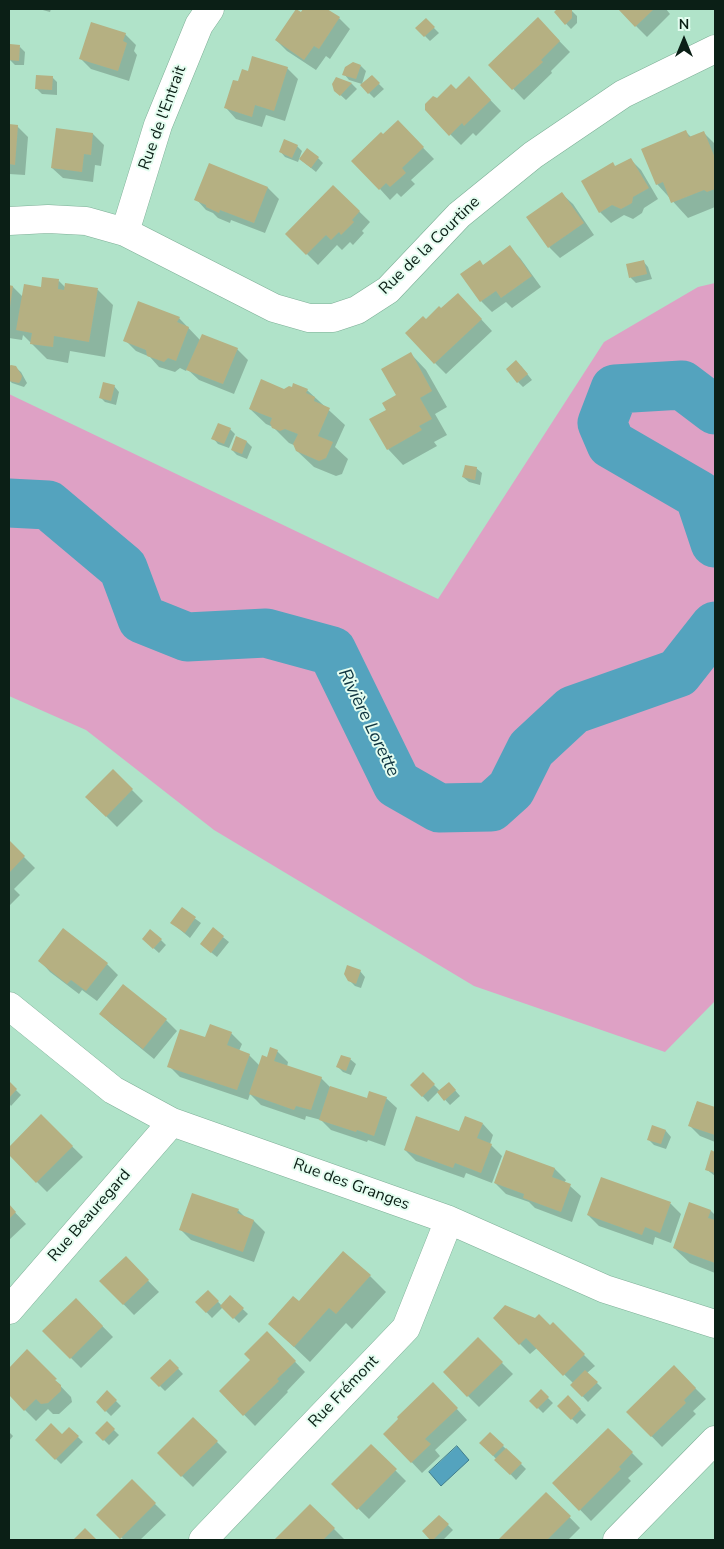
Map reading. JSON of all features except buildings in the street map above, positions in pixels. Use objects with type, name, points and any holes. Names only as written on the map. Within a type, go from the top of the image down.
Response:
[{"type":"street","name":"Rue de l'Entrait","points":[[125,232],[158,125],[199,25],[210,9]]},
{"type":"street","name":"Rue de la Courtine","points":[[9,221],[48,219],[86,221],[125,232],[274,308],[309,318],[333,318],[357,310],[388,290],[458,215],[533,155],[623,94],[715,49]]},
{"type":"street","name":"Rue des Granges","points":[[9,1006],[113,1090],[172,1122],[449,1220],[605,1289],[715,1324]]},
{"type":"street","name":"Rue Beauregard","points":[[9,1310],[172,1122]]},
{"type":"street","name":"Rue Frémont","points":[[202,1540],[406,1328],[449,1220]]},
{"type":"street","points":[[618,1540],[715,1440]]},
{"type":"shaded area","points":[[715,283],[715,1001],[665,1052],[474,986],[214,830],[86,730],[9,696],[9,394],[438,599],[604,342],[698,287]]},
{"type":"water","points":[[457,1446],[469,1460],[441,1486],[429,1472]]},
{"type":"waterway","name":"Rivière Lorette","points":[[715,410],[682,385],[615,389],[602,423],[611,444],[699,495],[715,543]]},
{"type":"waterway","name":"Rivière Lorette","points":[[9,503],[48,505],[123,568],[142,619],[187,637],[266,633],[332,651],[397,784],[439,808],[491,807],[511,789],[531,749],[573,710],[678,673],[715,626]]}]
